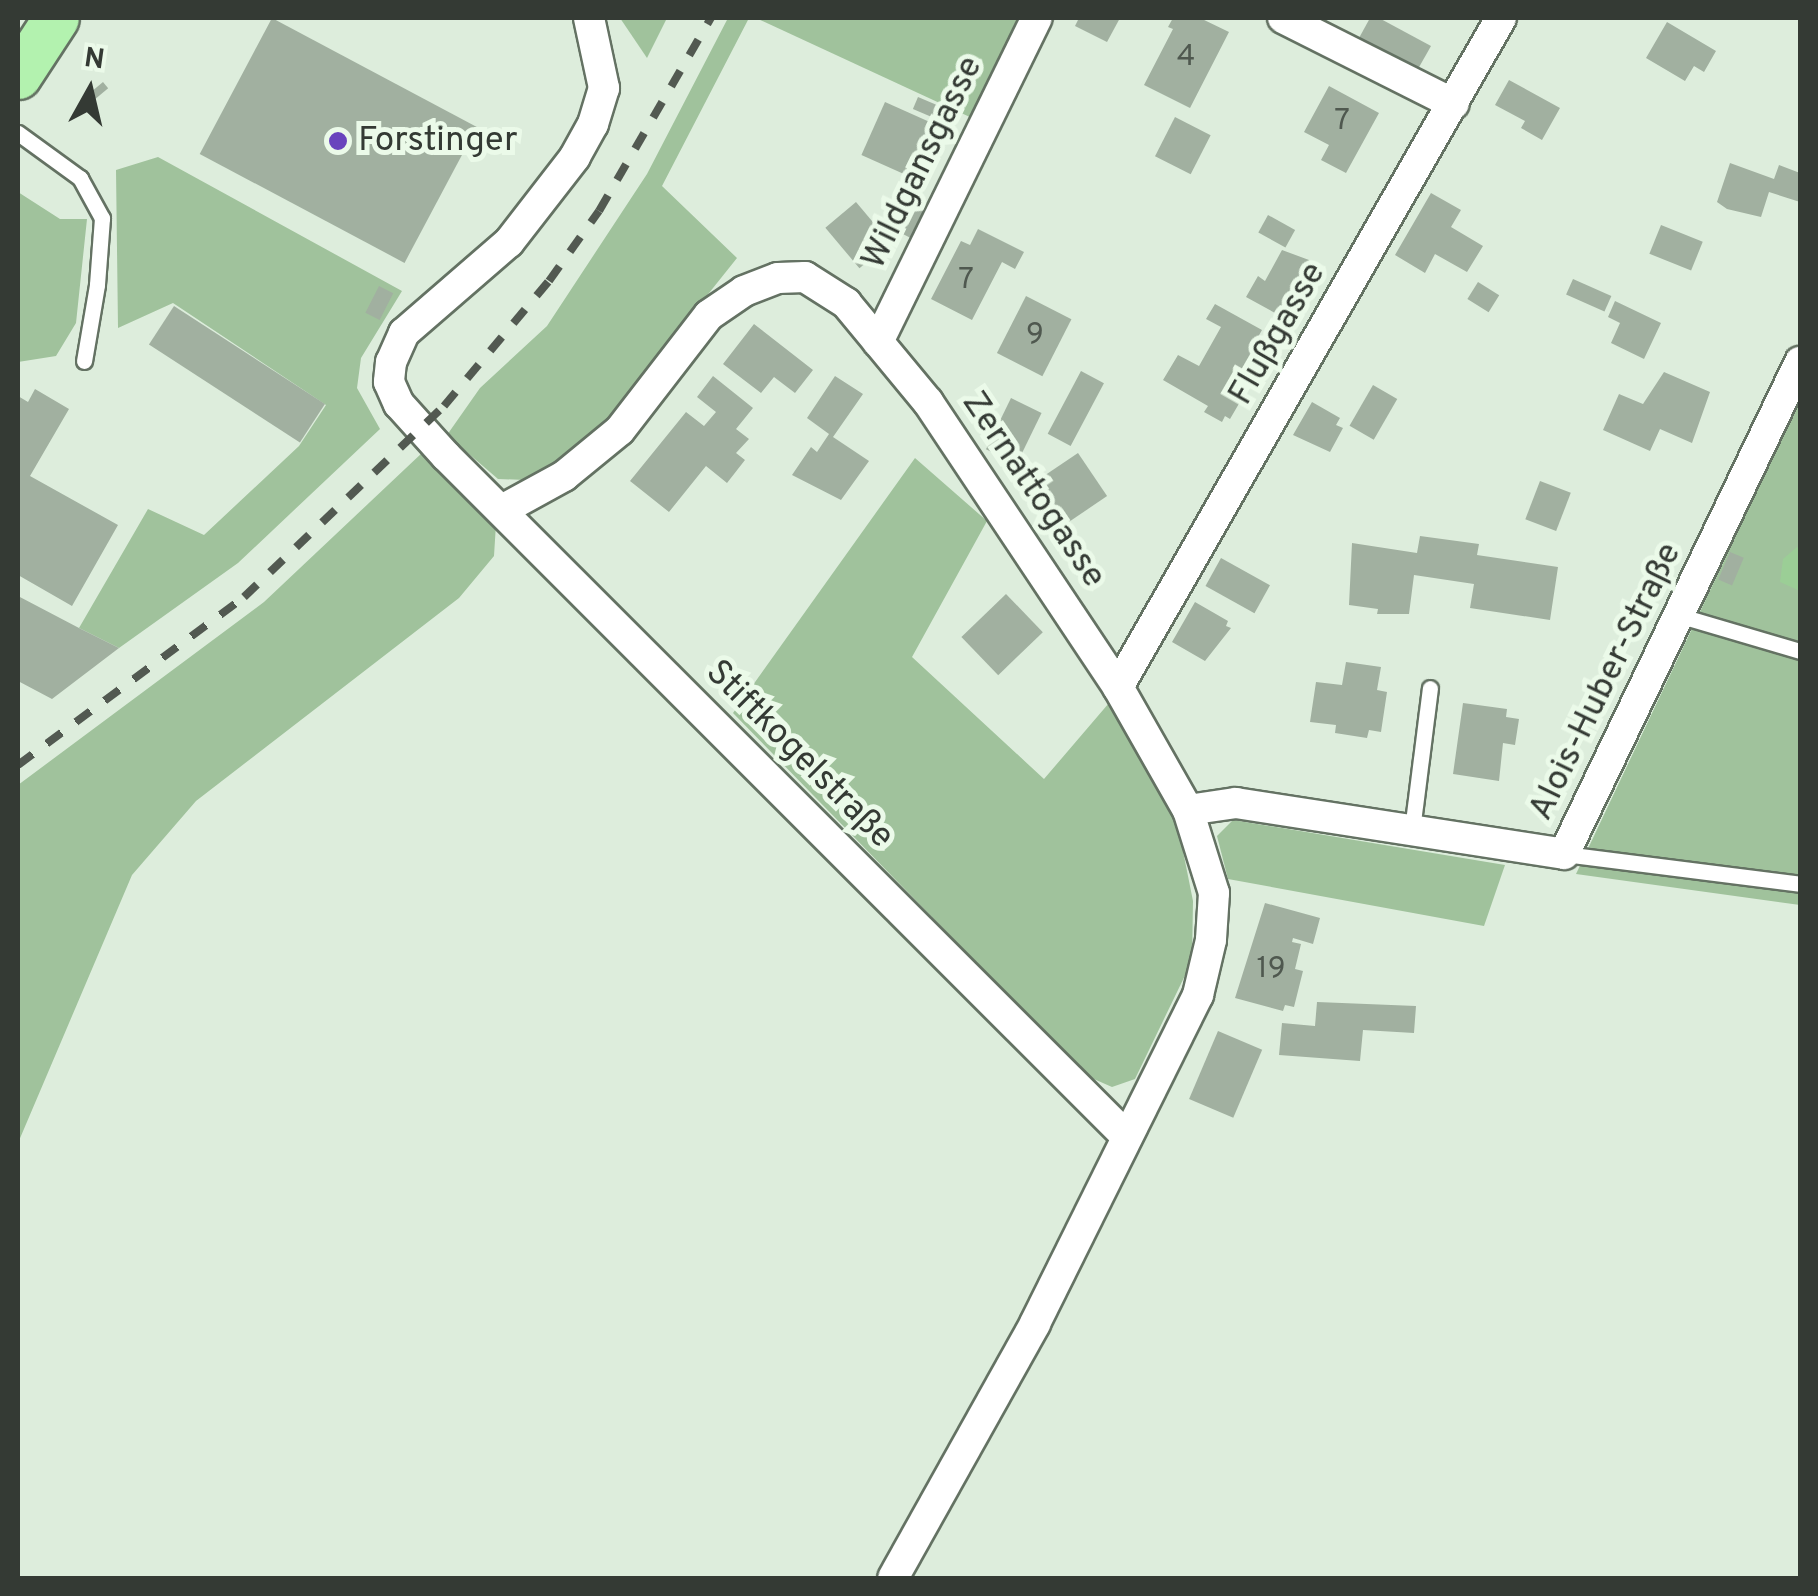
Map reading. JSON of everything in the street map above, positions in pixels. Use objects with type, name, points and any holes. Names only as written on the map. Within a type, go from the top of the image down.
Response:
[{"type":"main road","points":[[18,76],[56,18]]},
{"type":"street","name":"Stiftkogelstraße","points":[[589,18],[604,88],[593,124],[575,157],[509,242],[404,332],[390,362],[389,382],[399,404],[1128,1137]]},
{"type":"street","name":"Wildgansgasse","points":[[878,342],[1037,18]]},
{"type":"street","points":[[1283,18],[1454,104]]},
{"type":"street","name":"Flußgasse","points":[[1118,687],[1501,18]]},
{"type":"street","name":"Zernattogasse","points":[[502,510],[564,476],[620,430],[709,315],[744,291],[778,278],[804,278],[846,304],[928,402],[1118,687],[1188,810],[1214,893],[1211,940],[1198,996],[1128,1137]]},
{"type":"street","name":"Alois-Huber-Straße","points":[[1188,810],[1236,802],[1564,854],[1800,362]]},
{"type":"street","points":[[893,1578],[1036,1324],[1128,1137]]},
{"type":"lane","points":[[18,133],[80,178],[102,218],[97,285],[84,361]]},
{"type":"lane","points":[[1681,616],[1800,651]]},
{"type":"lane","points":[[1412,830],[1430,688]]},
{"type":"lane","points":[[1564,854],[1800,884]]},
{"type":"shaded area","points":[[620,18],[667,18],[647,58]]},
{"type":"shaded area","points":[[728,18],[749,18],[662,186],[737,258],[598,432],[553,469],[525,480],[498,479],[447,435],[480,388],[547,326],[647,174]]},
{"type":"shaded area","points":[[756,18],[1020,18],[972,118]]},
{"type":"shaded area","points":[[158,157],[402,291],[361,358],[357,388],[380,429],[238,563],[119,648],[79,628],[148,509],[204,535],[299,446],[326,405],[173,303],[118,328],[116,170]]},
{"type":"shaded area","points":[[18,192],[60,219],[87,219],[76,323],[56,356],[18,362]]},
{"type":"shaded area","points":[[1800,400],[1800,905],[1576,874]]},
{"type":"shaded area","points":[[423,452],[496,524],[494,556],[459,598],[196,801],[132,875],[18,1143],[18,785],[264,602]]},
{"type":"shaded area","points":[[915,458],[987,521],[912,657],[1044,779],[1109,703],[1177,821],[1193,901],[1192,961],[1135,1079],[1112,1087],[1087,1076],[733,713]]},
{"type":"shaded area","points":[[1797,547],[1800,591],[1780,582],[1783,559]]},
{"type":"shaded area","points":[[1233,820],[1505,865],[1484,926],[1228,879],[1217,836]]},
{"type":"building","name":"Forstinger","points":[[272,18],[477,127],[405,263],[200,154]]},
{"type":"building","points":[[1079,18],[1120,18],[1107,42],[1075,26]]},
{"type":"building","points":[[1173,18],[1200,18],[1229,32],[1190,108],[1144,85],[1173,29],[1168,27]]},
{"type":"building","points":[[1370,18],[1379,18],[1431,46],[1418,69],[1359,38]]},
{"type":"building","points":[[1667,22],[1716,51],[1704,72],[1694,66],[1685,81],[1646,58]]},
{"type":"building","points":[[1509,80],[1560,108],[1542,140],[1521,128],[1525,121],[1495,105]]},
{"type":"building","points":[[103,82],[108,88],[89,104],[84,98]]},
{"type":"building","points":[[1329,86],[1379,113],[1346,173],[1321,160],[1329,145],[1304,132]]},
{"type":"building","points":[[918,97],[946,109],[941,121],[913,109]]},
{"type":"building","points":[[885,102],[933,123],[909,176],[861,155]]},
{"type":"building","points":[[1175,117],[1211,135],[1191,174],[1155,156]]},
{"type":"building","points":[[1730,163],[1774,179],[1779,165],[1800,173],[1800,202],[1769,192],[1761,217],[1727,209],[1717,202]]},
{"type":"building","points":[[1431,193],[1461,210],[1451,227],[1483,246],[1467,272],[1435,254],[1425,273],[1395,255]]},
{"type":"building","points":[[856,202],[890,243],[859,268],[825,228]]},
{"type":"building","points":[[916,206],[934,215],[920,243],[902,234]]},
{"type":"building","points":[[1268,215],[1295,230],[1285,248],[1258,232]]},
{"type":"building","points":[[1661,225],[1703,242],[1691,271],[1649,254]]},
{"type":"building","points":[[978,229],[1024,252],[1015,269],[1002,262],[972,320],[931,299],[961,241],[970,245]]},
{"type":"building","points":[[1282,250],[1309,260],[1307,264],[1316,269],[1293,312],[1280,305],[1275,313],[1246,297],[1258,276],[1265,281]]},
{"type":"building","points":[[1573,279],[1611,296],[1604,312],[1566,295]]},
{"type":"building","points":[[1478,282],[1499,295],[1489,312],[1467,299]]},
{"type":"building","points":[[379,286],[393,293],[380,320],[365,313]]},
{"type":"building","points":[[1026,296],[1071,319],[1042,376],[997,353]]},
{"type":"building","points":[[1615,301],[1661,323],[1644,359],[1611,343],[1620,323],[1608,317]]},
{"type":"building","points":[[1215,304],[1262,330],[1253,346],[1268,354],[1230,419],[1225,416],[1222,422],[1204,412],[1208,406],[1163,380],[1178,355],[1199,366],[1221,327],[1206,319]]},
{"type":"building","points":[[174,306],[325,404],[300,443],[149,345]]},
{"type":"building","points":[[754,324],[813,370],[795,393],[774,377],[761,393],[723,364]]},
{"type":"building","points":[[1081,371],[1104,383],[1071,446],[1048,434]]},
{"type":"building","points":[[1664,372],[1710,392],[1692,443],[1660,429],[1650,451],[1603,430],[1619,394],[1643,404]]},
{"type":"building","points":[[713,376],[753,408],[736,429],[749,439],[736,453],[745,460],[727,483],[706,466],[669,512],[630,481],[686,412],[704,426],[716,412],[697,397]]},
{"type":"building","points":[[835,376],[863,394],[833,437],[869,461],[841,500],[792,475],[811,447],[817,452],[829,434],[807,418]]},
{"type":"building","points":[[1373,385],[1397,399],[1374,440],[1350,426]]},
{"type":"building","points":[[35,389],[69,409],[30,476],[118,525],[72,606],[18,575],[18,396],[28,402]]},
{"type":"building","points":[[1011,398],[1042,413],[1017,464],[986,449]]},
{"type":"building","points":[[1312,402],[1340,418],[1336,425],[1343,428],[1330,452],[1293,435]]},
{"type":"building","points":[[1078,453],[1107,496],[1057,530],[1028,487]]},
{"type":"building","points":[[1540,481],[1571,493],[1556,531],[1525,519]]},
{"type":"building","points":[[1420,536],[1479,544],[1477,555],[1558,567],[1550,620],[1470,608],[1474,584],[1414,575],[1409,614],[1377,614],[1378,609],[1349,605],[1352,543],[1417,553]]},
{"type":"building","points":[[1730,552],[1744,558],[1732,585],[1718,580]]},
{"type":"building","points":[[1221,558],[1270,585],[1254,613],[1205,586]]},
{"type":"building","points":[[1006,594],[1043,632],[998,675],[961,637]]},
{"type":"building","points":[[18,596],[119,648],[52,699],[18,681]]},
{"type":"building","points":[[1195,602],[1228,621],[1226,626],[1231,628],[1205,661],[1172,642]]},
{"type":"building","points":[[1346,662],[1381,667],[1377,690],[1387,692],[1381,732],[1369,730],[1367,738],[1335,733],[1336,725],[1310,722],[1316,682],[1342,685]]},
{"type":"building","points":[[1463,703],[1507,709],[1506,717],[1519,719],[1515,745],[1503,743],[1499,781],[1453,774]]},
{"type":"building","points":[[1265,903],[1320,918],[1313,944],[1293,938],[1292,942],[1301,944],[1295,969],[1303,971],[1294,1007],[1285,1005],[1283,1011],[1235,998]]},
{"type":"building","points":[[1317,1002],[1416,1006],[1414,1033],[1363,1030],[1360,1061],[1279,1055],[1282,1023],[1315,1026]]},
{"type":"building","points":[[1218,1031],[1262,1050],[1233,1118],[1189,1099]]},
{"type":"railway","points":[[18,765],[244,597],[444,406],[549,281],[599,211],[711,18]]},
{"type":"place","name":"Forstinger","points":[[338,141]]}]
